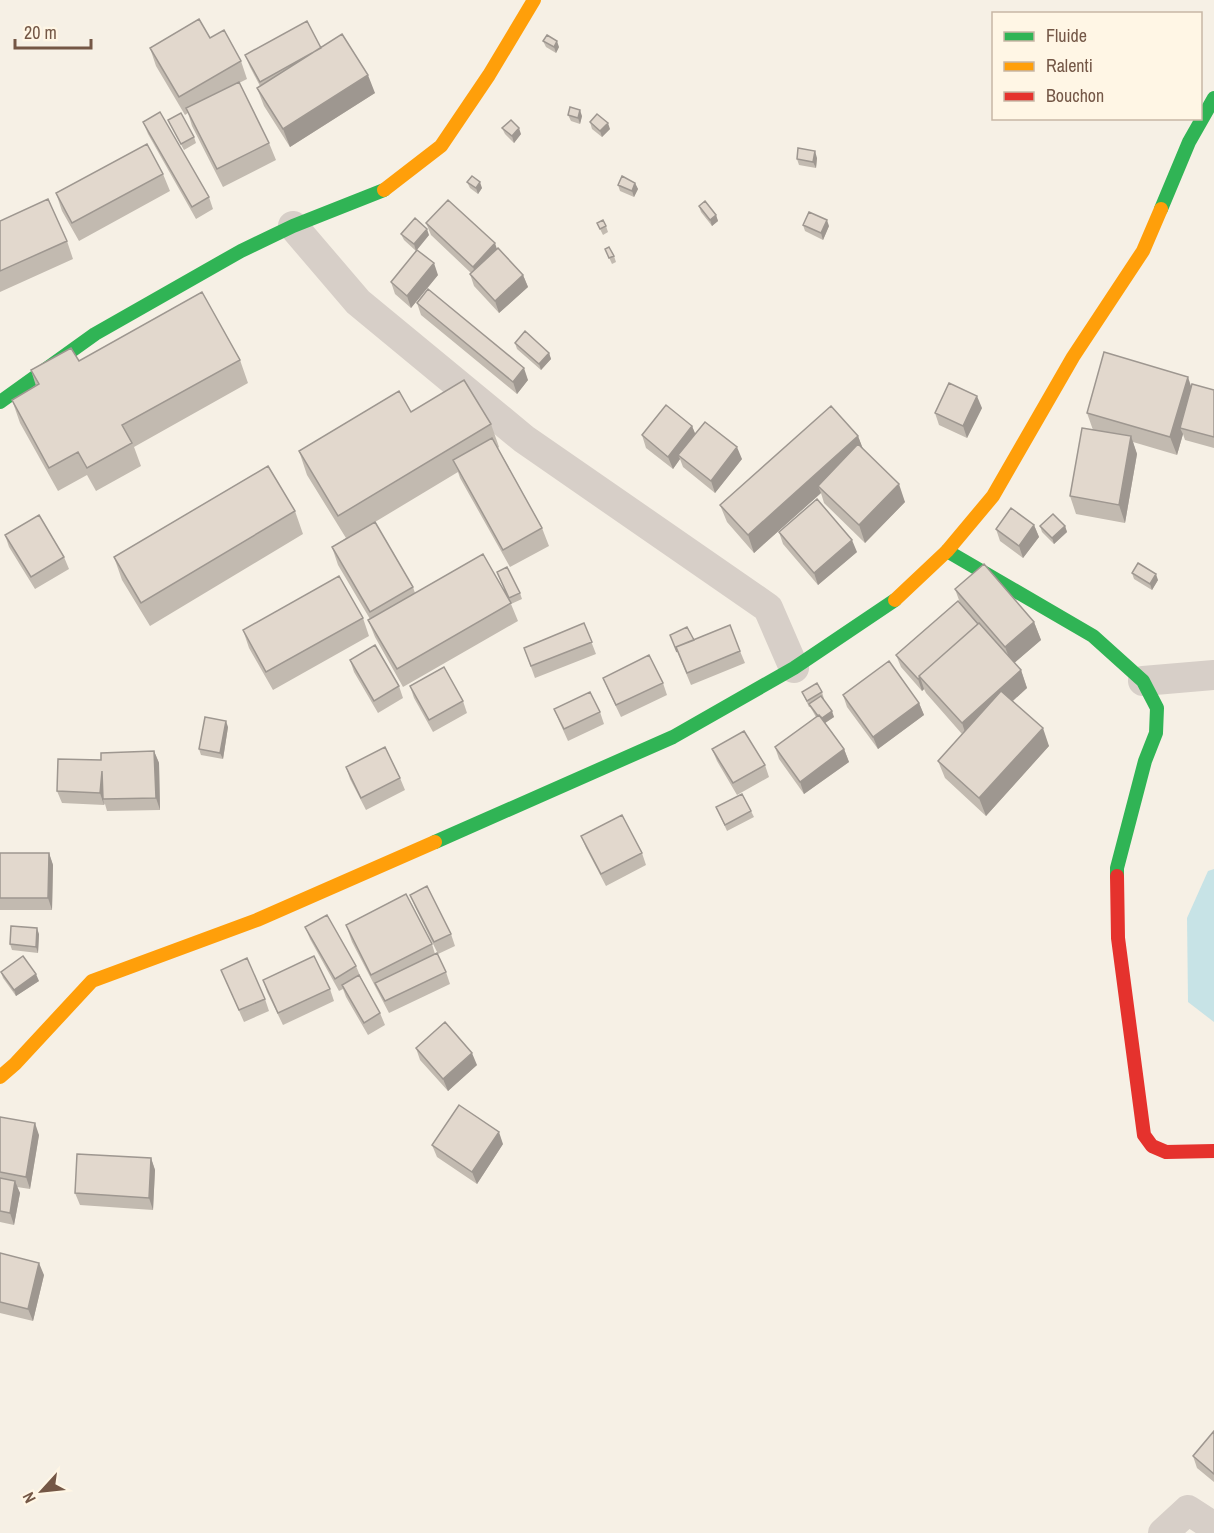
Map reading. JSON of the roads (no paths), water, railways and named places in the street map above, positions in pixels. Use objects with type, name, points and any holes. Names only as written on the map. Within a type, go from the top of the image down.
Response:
[{"type":"main road","points":[[0,402],[95,334],[241,251],[292,226],[384,190],[441,146],[489,75],[534,0]]},
{"type":"main road","points":[[1202,119],[1214,98]]},
{"type":"main road","points":[[0,1077],[92,981],[257,920],[673,737],[794,668],[902,595],[947,551],[993,496],[1073,357],[1143,251],[1189,142],[1202,120]]},
{"type":"main road","points":[[947,551],[1093,636],[1143,681],[1157,708],[1156,733],[1145,761],[1117,868],[1118,938],[1144,1135],[1152,1146],[1166,1152],[1214,1151]]},
{"type":"street","points":[[292,226],[358,302],[524,439],[768,608],[794,668]]},
{"type":"street","points":[[1143,681],[1214,675]]},
{"type":"street","points":[[1163,1533],[1188,1510],[1214,1527]]},
{"type":"water","points":[[1214,869],[1214,1022],[1188,1002],[1187,918],[1208,871]]}]
